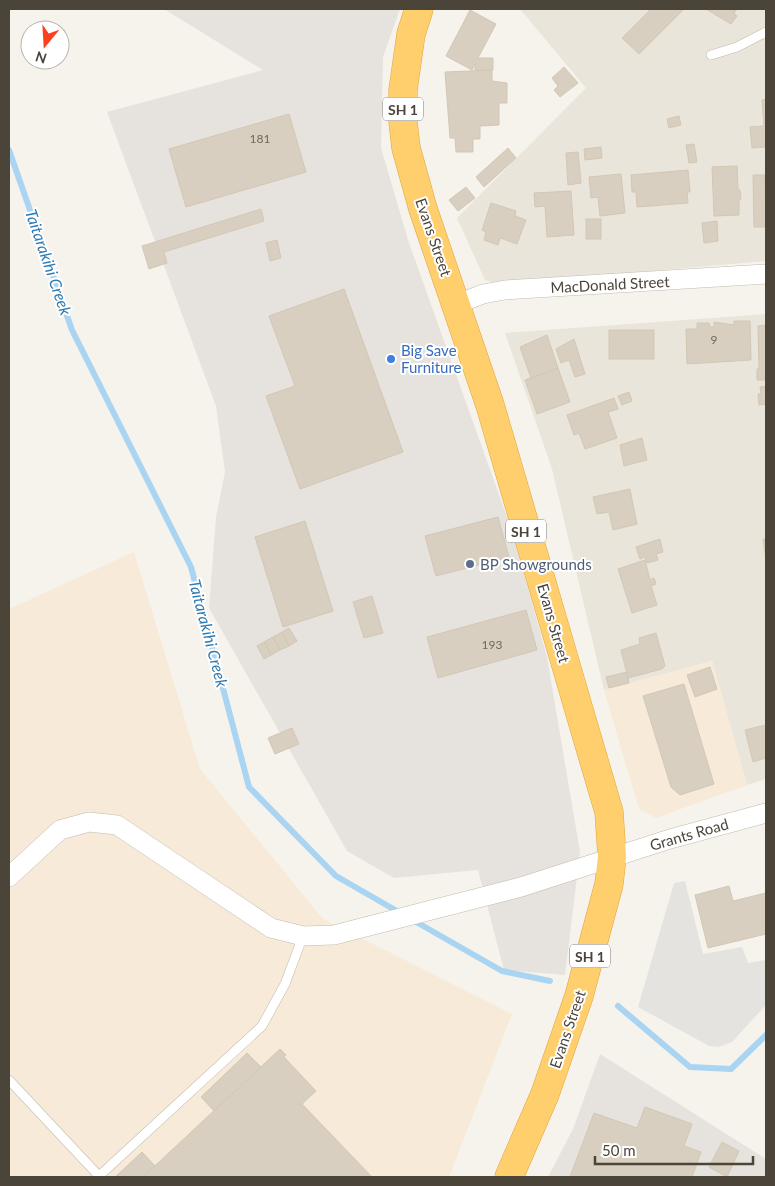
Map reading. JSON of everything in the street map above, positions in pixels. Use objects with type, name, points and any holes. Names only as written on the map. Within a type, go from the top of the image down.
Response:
[{"type":"highway","name":"Evans Street","points":[[419,9],[411,34],[403,90],[403,122],[406,148],[423,209],[490,405],[609,812],[612,857],[609,884],[579,996],[545,1094],[510,1177]]},
{"type":"street","name":"MacDonald Street","points":[[457,304],[483,294],[505,290],[766,274]]},
{"type":"street","name":"Grants Road","points":[[9,877],[60,830],[89,822],[117,825],[271,928],[303,936],[334,935],[521,888],[612,857],[766,813]]},
{"type":"lane","points":[[711,55],[737,47],[766,32]]},
{"type":"lane","points":[[9,1080],[99,1177],[262,1026],[285,984],[303,936]]},
{"type":"shaded area","points":[[164,9],[400,9],[383,57],[381,148],[409,243],[513,534],[547,657],[580,852],[565,975],[504,970],[478,870],[394,878],[347,851],[209,608],[216,517],[225,472],[216,406],[107,112],[263,70]]},
{"type":"shaded area","points":[[520,9],[766,9],[766,261],[501,284],[485,280],[457,218],[586,88]]},
{"type":"shaded area","points":[[766,314],[766,779],[747,785],[712,661],[604,690],[552,469],[505,333]]},
{"type":"shaded area","points":[[134,552],[200,769],[323,919],[512,1014],[449,1177],[9,1177],[9,609]]},
{"type":"shaded area","points":[[712,661],[747,785],[656,818],[639,809],[604,690]]},
{"type":"shaded area","points":[[685,881],[703,954],[742,947],[748,963],[766,960],[766,1005],[732,1042],[719,1047],[709,1046],[638,1007],[674,883]]},
{"type":"shaded area","points":[[600,1054],[766,1159],[766,1177],[548,1177],[573,1129]]},
{"type":"building","points":[[651,9],[684,9],[639,54],[622,38]]},
{"type":"building","points":[[706,9],[737,9],[734,13],[737,16],[731,24]]},
{"type":"building","points":[[470,10],[496,24],[478,58],[493,58],[493,70],[475,71],[475,64],[472,70],[446,56]]},
{"type":"building","points":[[564,67],[578,83],[560,97],[554,90],[558,86],[552,78]]},
{"type":"building","points":[[492,70],[492,81],[507,83],[507,103],[499,103],[499,125],[480,126],[480,139],[473,139],[473,152],[456,152],[455,138],[450,138],[445,72]]},
{"type":"building","points":[[766,99],[766,147],[752,148],[750,127],[764,126],[762,100]]},
{"type":"building","points":[[289,114],[306,172],[186,207],[169,149]]},
{"type":"building","points":[[679,116],[681,125],[669,128],[667,119]]},
{"type":"building","points":[[694,144],[697,162],[689,163],[686,145]]},
{"type":"building","points":[[601,147],[602,158],[585,160],[584,149]]},
{"type":"building","points":[[508,148],[516,158],[484,187],[476,177]]},
{"type":"building","points":[[578,152],[581,183],[568,185],[566,153]]},
{"type":"building","points":[[737,166],[738,190],[740,190],[741,199],[739,199],[739,215],[714,216],[712,167]]},
{"type":"building","points":[[688,170],[690,192],[687,192],[688,203],[637,207],[636,192],[632,192],[631,175]]},
{"type":"building","points":[[621,174],[625,213],[600,216],[598,197],[591,198],[589,177]]},
{"type":"building","points":[[753,175],[765,175],[766,227],[754,227]]},
{"type":"building","points":[[466,187],[475,198],[458,211],[449,200]]},
{"type":"building","points":[[571,191],[574,235],[547,237],[545,206],[535,207],[534,193]]},
{"type":"building","points":[[491,203],[516,211],[515,216],[526,220],[517,244],[500,238],[498,245],[484,240],[486,232],[482,230]]},
{"type":"building","points":[[261,209],[264,221],[164,252],[167,263],[149,269],[142,246]]},
{"type":"building","points":[[586,219],[601,219],[601,239],[586,239]]},
{"type":"building","points":[[717,221],[718,241],[704,243],[702,223]]},
{"type":"building","points":[[277,240],[281,258],[270,261],[266,243]]},
{"type":"building","points":[[344,289],[403,452],[300,489],[266,396],[295,386],[269,316]]},
{"type":"building","points":[[734,321],[750,321],[751,360],[687,364],[686,329],[697,329],[697,323],[709,323],[710,327],[714,327],[714,322],[734,325]]},
{"type":"building","points":[[766,325],[766,380],[757,380],[757,369],[759,369],[758,326]]},
{"type":"building","points":[[609,330],[654,330],[654,359],[609,359]]},
{"type":"building","points":[[547,335],[558,368],[531,378],[520,347]]},
{"type":"building","points":[[574,339],[585,374],[575,377],[569,360],[561,363],[556,349]]},
{"type":"building","points":[[558,368],[570,402],[537,414],[525,380]]},
{"type":"building","points":[[766,386],[766,404],[759,405],[758,394],[761,394],[760,387]]},
{"type":"building","points":[[629,392],[632,401],[622,405],[618,396]]},
{"type":"building","points":[[614,398],[618,409],[608,412],[617,438],[585,449],[579,433],[574,435],[567,415]]},
{"type":"building","points":[[642,438],[647,460],[624,466],[620,445]]},
{"type":"building","points":[[630,489],[637,524],[613,530],[609,512],[597,514],[593,497]]},
{"type":"building","points":[[498,517],[509,557],[436,576],[425,536]]},
{"type":"building","points":[[305,521],[333,611],[283,627],[255,537]]},
{"type":"building","points":[[660,539],[663,552],[656,554],[658,560],[647,563],[645,557],[640,559],[636,547]]},
{"type":"building","points":[[763,539],[766,539],[766,560]]},
{"type":"building","points":[[645,560],[650,580],[654,578],[656,584],[651,586],[657,605],[632,613],[618,569]]},
{"type":"building","points":[[372,596],[383,633],[364,638],[353,602]]},
{"type":"building","points":[[526,610],[537,650],[438,678],[427,637]]},
{"type":"building","points":[[289,628],[297,641],[289,646],[282,632]]},
{"type":"building","points":[[282,632],[289,646],[280,650],[273,637]]},
{"type":"building","points":[[656,633],[665,666],[662,669],[628,678],[621,650],[640,644],[639,638]]},
{"type":"building","points":[[273,637],[280,650],[271,655],[264,642]]},
{"type":"building","points":[[264,642],[271,655],[264,659],[257,646]]},
{"type":"building","points":[[710,667],[717,689],[695,697],[687,675]]},
{"type":"building","points":[[627,672],[629,683],[609,688],[606,677]]},
{"type":"building","points":[[684,684],[714,784],[680,795],[671,787],[643,696]]},
{"type":"building","points":[[766,725],[766,758],[753,762],[745,730]]},
{"type":"building","points":[[292,728],[299,744],[275,754],[268,738]]},
{"type":"building","points":[[729,886],[733,901],[766,893],[766,934],[708,948],[695,895]]},
{"type":"building","points":[[280,1049],[286,1055],[284,1057],[316,1091],[302,1104],[372,1177],[143,1177]]},
{"type":"building","points":[[247,1053],[261,1067],[214,1111],[201,1097]]},
{"type":"building","points":[[645,1107],[692,1124],[684,1146],[701,1152],[692,1177],[570,1177],[594,1113],[637,1128]]},
{"type":"building","points":[[722,1142],[739,1151],[727,1177],[709,1167]]},
{"type":"building","points":[[142,1152],[155,1166],[143,1177],[115,1177]]},
{"type":"waterway","name":"Taitarakihi Creek","points":[[9,150],[72,330],[191,567],[249,787],[336,876],[402,914]]},
{"type":"waterway","name":"Taitarakihi Creek","points":[[411,919],[502,971],[550,981]]},
{"type":"waterway","name":"Taitarakihi Creek","points":[[618,1006],[690,1067],[731,1069],[766,1035]]},
{"type":"place","name":"Big Save Furniture","points":[[391,359]]},
{"type":"place","name":"BP Showgrounds","points":[[470,564]]}]
